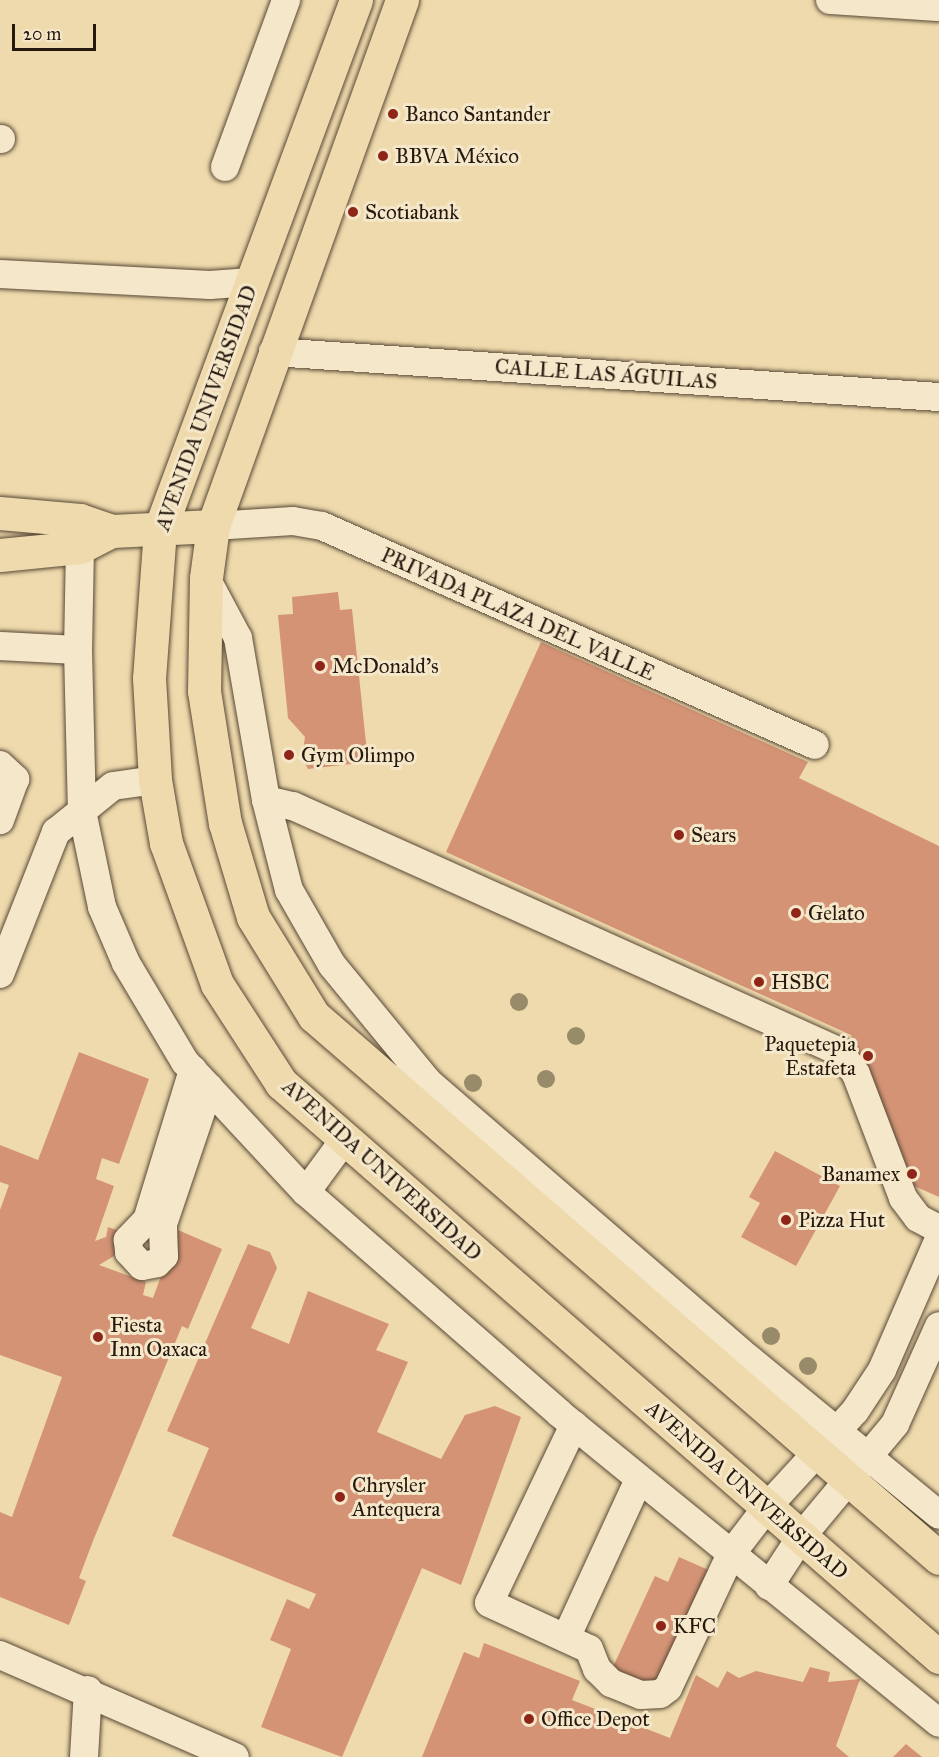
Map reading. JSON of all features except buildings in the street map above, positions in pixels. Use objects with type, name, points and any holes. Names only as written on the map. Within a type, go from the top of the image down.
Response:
[{"type":"main road","name":"AVENIDA UNIVERSIDAD","points":[[356,0],[160,529],[149,678],[155,780],[166,843],[217,984],[281,1083],[939,1657]]},
{"type":"main road","name":"AVENIDA UNIVERSIDAD","points":[[402,0],[273,352],[213,526],[207,578],[204,691],[212,755],[225,823],[253,917],[314,1016],[859,1469],[939,1558]]},
{"type":"main road","points":[[0,513],[80,520],[112,531],[213,526]]},
{"type":"main road","points":[[0,555],[80,547],[112,531]]},
{"type":"street","points":[[225,167],[286,0]]},
{"type":"street","points":[[830,0],[939,7]]},
{"type":"street","points":[[0,274],[210,285],[251,282]]},
{"type":"street","name":"CALLE LAS ÁGUILAS","points":[[273,352],[939,397]]},
{"type":"street","name":"PRIVADA PLAZA DEL VALLE","points":[[213,526],[293,521],[322,526],[815,745]]},
{"type":"street","points":[[80,547],[78,651],[81,812],[102,907],[126,963],[201,1079],[306,1192],[574,1425],[939,1723]]},
{"type":"street","points":[[207,578],[238,638],[266,800],[290,890],[332,965],[428,1082],[826,1441]]},
{"type":"street","points":[[0,646],[78,651]]},
{"type":"street","points":[[0,765],[15,779],[0,820]]},
{"type":"street","points":[[0,974],[56,831],[113,786],[155,780]]},
{"type":"street","points":[[266,800],[293,806],[814,1029],[849,1061],[903,1198],[918,1218],[939,1228]]},
{"type":"street","points":[[201,1079],[163,1224],[164,1256],[157,1263],[142,1266],[129,1252],[128,1240],[147,1220],[201,1079]]},
{"type":"street","points":[[387,1079],[428,1082]]},
{"type":"street","points":[[306,1192],[345,1139]]},
{"type":"street","points":[[574,1425],[489,1604],[590,1649],[597,1668],[611,1683],[641,1695],[660,1694],[668,1688],[730,1554],[767,1507],[855,1411],[882,1370],[939,1239]]},
{"type":"street","points":[[769,1586],[801,1537],[895,1424],[939,1326]]},
{"type":"street","points":[[859,1469],[939,1515]]},
{"type":"street","points":[[566,1638],[639,1479]]},
{"type":"street","points":[[0,1655],[88,1690],[235,1757]]},
{"type":"street","points":[[84,1757],[88,1690]]},
{"type":"place","name":"Banco Santander","points":[[393,114]]},
{"type":"place","name":"BBVA México","points":[[383,156]]},
{"type":"place","name":"Scotiabank","points":[[353,212]]},
{"type":"place","name":"McDonald's","points":[[320,666]]},
{"type":"place","name":"Gym Olimpo","points":[[289,755]]},
{"type":"place","name":"Sears","points":[[679,835]]},
{"type":"place","name":"Gelato","points":[[796,913]]},
{"type":"place","name":"HSBC","points":[[759,982]]},
{"type":"place","name":"Paquetepia Estafeta","points":[[868,1056]]},
{"type":"place","name":"Banamex","points":[[912,1174]]},
{"type":"place","name":"Pizza Hut","points":[[786,1220]]},
{"type":"place","name":"Fiesta Inn Oaxaca","points":[[98,1337]]},
{"type":"place","name":"Chrysler Antequera","points":[[340,1497]]},
{"type":"place","name":"KFC","points":[[661,1626]]},
{"type":"place","name":"Office Depot","points":[[529,1719]]}]
